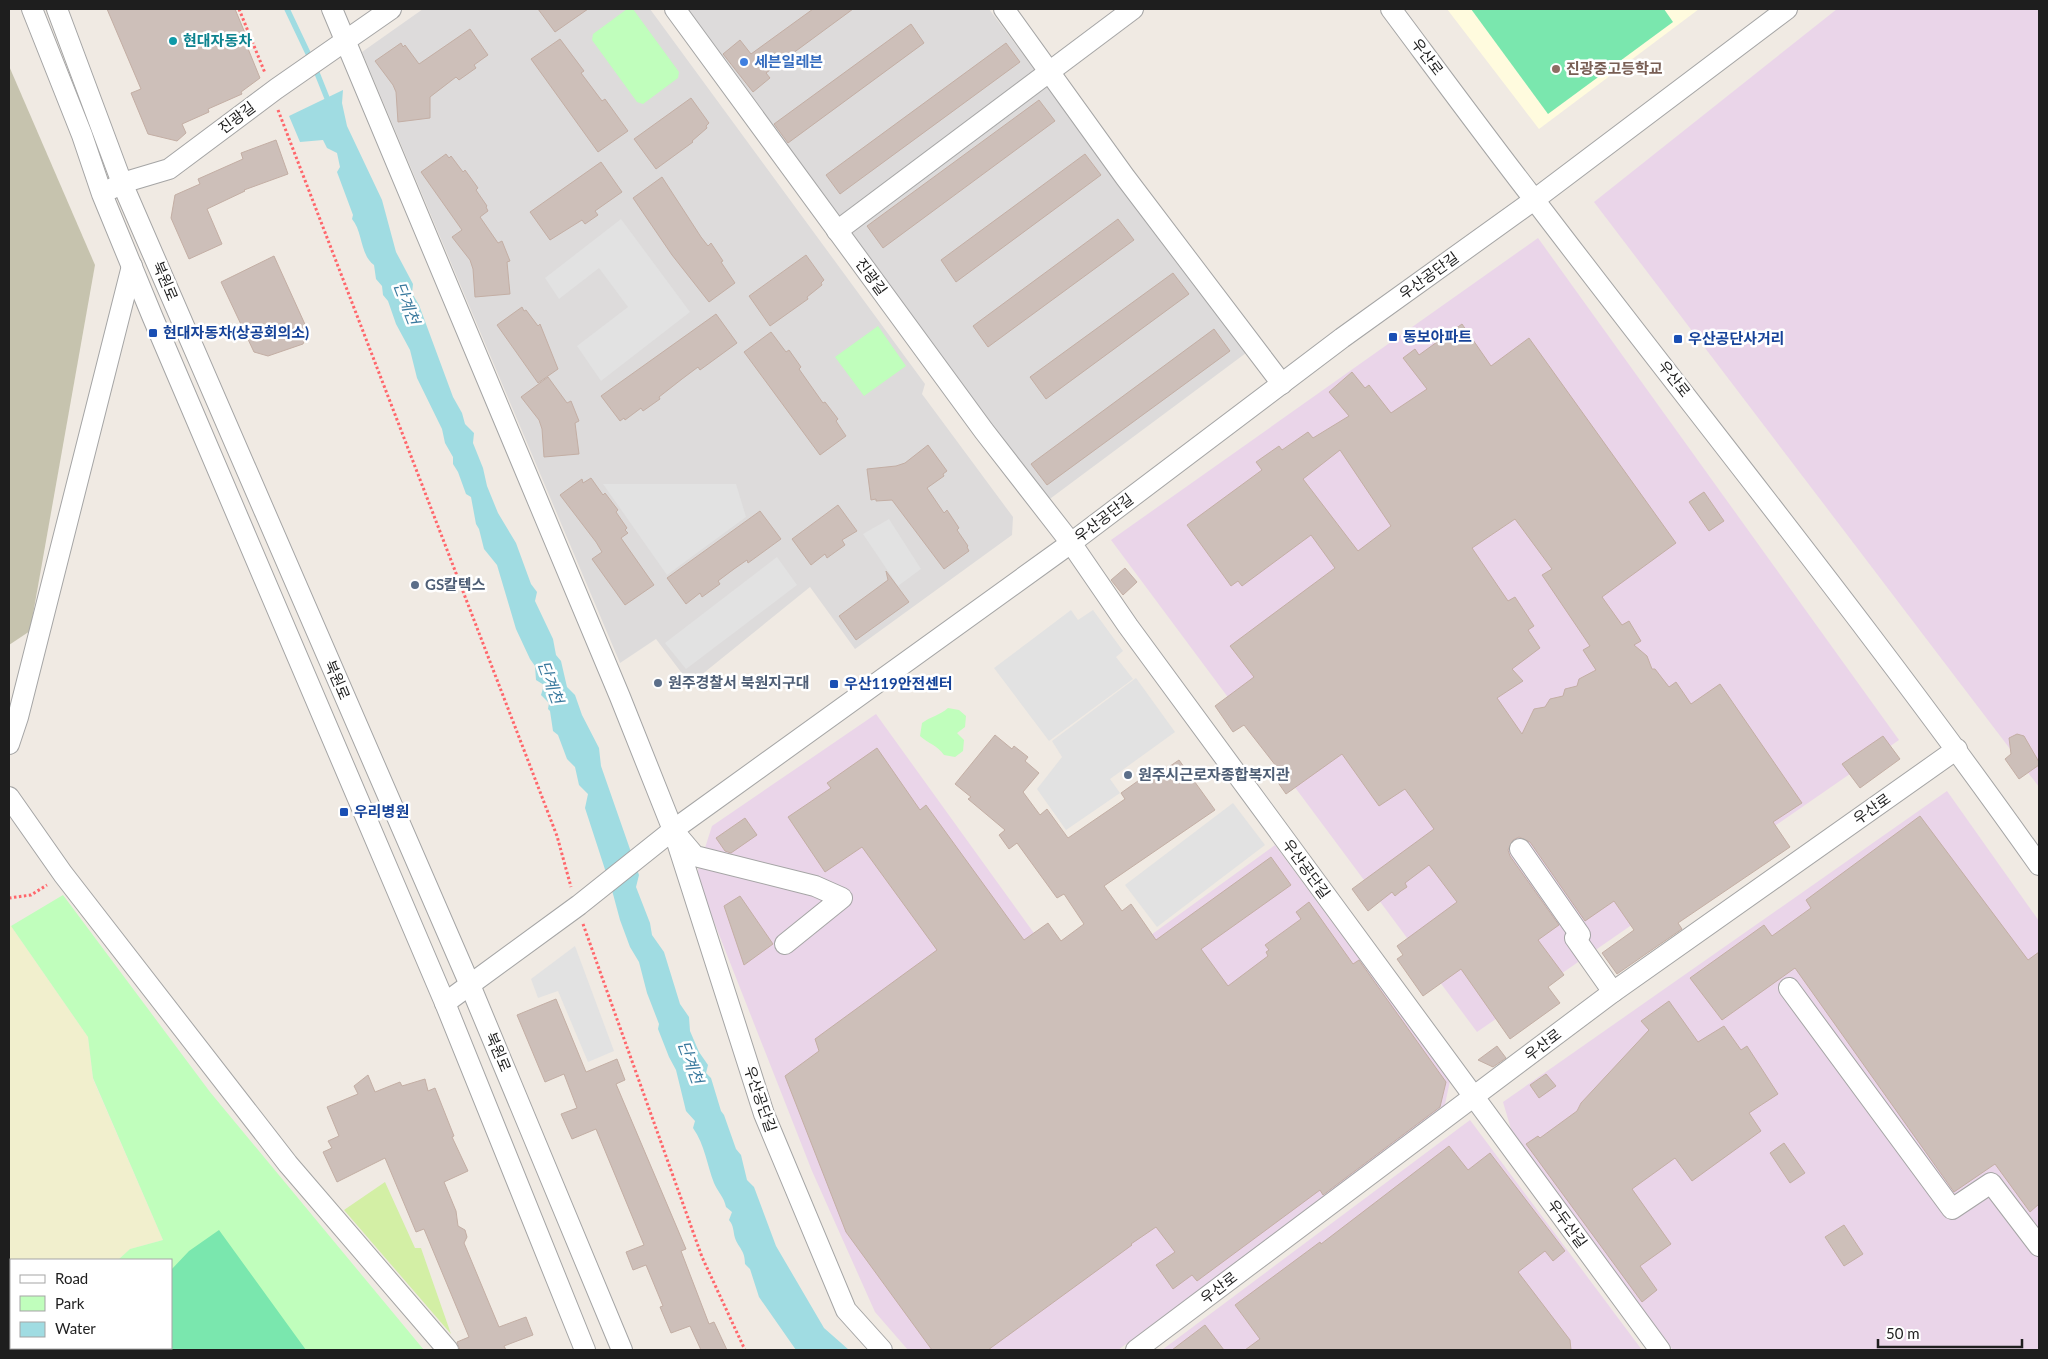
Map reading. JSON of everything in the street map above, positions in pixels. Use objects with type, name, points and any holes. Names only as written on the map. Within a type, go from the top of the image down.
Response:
[{"type":"street","name":"북원로","points":[[32,9],[82,135],[102,194],[153,318],[445,1003],[585,1350]]},
{"type":"street","name":"북원로","points":[[57,9],[122,183],[470,986],[622,1350]]},
{"type":"street","points":[[332,9],[343,42],[620,697],[673,830],[695,856],[815,886],[842,898],[785,944]]},
{"type":"street","name":"진광길","points":[[102,194],[122,183],[169,169],[274,91],[391,9]]},
{"type":"street","name":"진광길","points":[[675,9],[984,431],[1071,543]]},
{"type":"street","points":[[1004,9],[1125,177],[1282,384]]},
{"type":"street","points":[[837,231],[1133,9]]},
{"type":"street","name":"우산로","points":[[1391,9],[1534,200],[1730,451],[1957,749],[2039,864]]},
{"type":"street","name":"우산공단길","points":[[578,906],[673,830],[1071,543],[1342,338],[1534,200],[1787,9]]},
{"type":"street","points":[[9,744],[18,717],[132,266]]},
{"type":"street","name":"우산공단길","points":[[1071,543],[1140,642],[1473,1097]]},
{"type":"street","name":"우산로","points":[[1136,1350],[1613,992],[1957,749]]},
{"type":"street","points":[[9,797],[63,874],[288,1164],[448,1350]]},
{"type":"street","name":"우산공단길","points":[[673,830],[764,1114],[846,1310],[882,1350]]},
{"type":"street","points":[[1520,849],[1580,935],[1575,938],[1613,992]]},
{"type":"street","points":[[445,1003],[578,906]]},
{"type":"street","points":[[1789,988],[1952,1209],[1991,1183],[2039,1246]]},
{"type":"street","name":"우두산길","points":[[1473,1097],[1660,1350]]},
{"type":"path","points":[[240,9],[274,91],[554,827],[578,906],[702,1257],[745,1350]]},
{"type":"path","points":[[9,898],[31,895],[63,874]]},
{"type":"shaded area","points":[[423,9],[650,9],[925,384],[922,394],[1013,517],[1012,535],[855,649],[810,587],[690,684],[656,639],[620,663],[362,52]]},
{"type":"shaded area","points":[[688,9],[989,9],[1035,70],[839,218]]},
{"type":"shaded area","name":"진광중고등학교","points":[[1447,9],[1699,9],[1539,129]]},
{"type":"shaded area","points":[[1837,9],[2039,9],[2039,787],[1594,202]]},
{"type":"shaded area","points":[[9,66],[95,265],[30,631],[9,645]]},
{"type":"shaded area","points":[[1046,82],[1246,353],[1047,501],[847,234]]},
{"type":"shaded area","points":[[621,219],[690,312],[601,381],[577,346],[628,307],[599,268],[559,299],[545,278]]},
{"type":"shaded area","points":[[1538,238],[1899,740],[1477,1032],[1111,540]]},
{"type":"shaded area","points":[[603,484],[736,484],[746,517],[667,575]]},
{"type":"shaded area","points":[[889,519],[921,569],[898,586],[863,534]]},
{"type":"shaded area","points":[[777,557],[797,585],[686,669],[665,643]]},
{"type":"shaded area","points":[[1071,610],[1078,620],[1093,610],[1123,651],[1116,657],[1133,679],[1049,741],[994,668]]},
{"type":"shaded area","points":[[1136,678],[1175,732],[1110,779],[1120,793],[1066,830],[1037,789],[1062,757],[1052,741]]},
{"type":"shaded area","points":[[876,714],[1075,990],[1275,845],[1450,1081],[1444,1109],[1118,1350],[908,1350],[875,1312],[812,1171],[696,876],[712,826]]},
{"type":"shaded area","points":[[1947,791],[2039,921],[2039,1350],[1673,1350],[1511,1129],[1503,1102]]},
{"type":"shaded area","points":[[1233,803],[1265,845],[1157,927],[1125,885]]},
{"type":"shaded area","points":[[9,925],[88,1037],[93,1079],[163,1240],[130,1249],[119,1259],[10,1259],[9,1306]]},
{"type":"shaded area","points":[[575,946],[614,1051],[588,1062],[558,991],[538,998],[531,979]]},
{"type":"shaded area","points":[[1470,1120],[1642,1350],[1162,1350]]},
{"type":"green space","points":[[627,9],[633,9],[679,72],[678,78],[643,104],[637,102],[592,40],[593,34]]},
{"type":"green space","name":"진광중고등학교","points":[[1471,9],[1664,9],[1673,22],[1548,114]]},
{"type":"green space","points":[[878,326],[906,366],[864,396],[835,357]]},
{"type":"green space","points":[[948,708],[959,710],[966,716],[965,727],[957,733],[964,740],[963,751],[955,757],[944,755],[939,749],[920,736],[922,723]]},
{"type":"green space","points":[[63,895],[210,1092],[424,1350],[9,1350],[9,1306],[10,1349],[172,1349],[172,1259],[119,1259],[130,1249],[163,1240],[93,1078],[88,1037],[11,926]]},
{"type":"green space","points":[[385,1182],[415,1248],[421,1248],[451,1334],[344,1210]]},
{"type":"green space","points":[[219,1230],[306,1350],[115,1350],[172,1349],[172,1269],[189,1251]]},
{"type":"water","points":[[343,90],[342,103],[347,126],[382,200],[396,252],[413,284],[412,293],[419,305],[453,397],[462,413],[465,424],[474,433],[473,443],[483,468],[487,486],[498,513],[516,543],[531,584],[537,592],[535,601],[553,639],[556,655],[561,661],[567,687],[575,695],[582,715],[599,748],[601,766],[639,875],[636,887],[650,923],[652,935],[664,952],[680,1004],[689,1017],[690,1031],[699,1052],[708,1065],[706,1073],[711,1078],[721,1111],[736,1149],[741,1155],[747,1180],[754,1187],[776,1246],[824,1328],[849,1350],[796,1350],[759,1297],[750,1269],[745,1264],[743,1253],[735,1238],[733,1226],[729,1220],[732,1212],[726,1207],[714,1183],[703,1148],[693,1128],[695,1121],[686,1111],[676,1070],[658,1029],[659,1024],[647,993],[639,962],[630,947],[620,920],[585,808],[588,794],[579,785],[575,767],[567,759],[558,735],[553,731],[550,711],[548,709],[549,703],[541,695],[544,685],[536,680],[535,666],[516,629],[497,565],[484,549],[476,524],[471,497],[466,494],[453,464],[453,457],[445,443],[442,429],[417,378],[410,350],[396,324],[388,301],[383,295],[382,286],[376,279],[374,265],[366,255],[337,172],[340,167],[337,153],[327,148],[323,140],[300,142],[289,116]]},
{"type":"building","points":[[107,9],[235,9],[245,33],[242,34],[260,78],[241,92],[242,94],[208,109],[209,112],[182,124],[186,133],[177,141],[148,134],[131,93],[141,89]]},
{"type":"building","points":[[538,9],[588,9],[555,32]]},
{"type":"building","points":[[813,9],[853,9],[766,73],[770,78],[753,92],[723,54],[740,40],[751,54]]},
{"type":"building","points":[[911,24],[924,43],[788,143],[774,124]]},
{"type":"building","points":[[470,29],[488,55],[474,65],[476,68],[459,80],[456,77],[430,97],[430,118],[398,122],[396,92],[375,61],[401,43],[403,47],[405,45],[419,64]]},
{"type":"building","points":[[560,39],[584,71],[581,73],[602,101],[605,99],[628,131],[598,152],[531,59]]},
{"type":"building","points":[[1006,43],[1020,62],[840,194],[826,175]]},
{"type":"building","points":[[691,98],[709,123],[706,126],[707,128],[693,142],[656,169],[634,139]]},
{"type":"building","points":[[1039,100],[1055,121],[883,248],[867,226]]},
{"type":"building","points":[[276,140],[288,174],[244,190],[207,209],[222,244],[189,259],[171,218],[175,195],[200,184],[198,179],[243,159],[241,153]]},
{"type":"building","points":[[446,154],[449,158],[451,156],[463,172],[465,170],[478,188],[476,190],[487,206],[488,211],[480,217],[498,243],[502,241],[510,261],[507,262],[510,294],[475,297],[473,269],[470,260],[452,237],[462,230],[421,172]]},
{"type":"building","points":[[1085,154],[1101,175],[956,282],[941,260]]},
{"type":"building","points":[[601,162],[622,192],[595,211],[598,215],[585,224],[582,220],[550,240],[530,212]]},
{"type":"building","points":[[662,177],[701,237],[708,246],[711,243],[735,283],[709,302],[672,255],[633,198]]},
{"type":"building","points":[[1118,219],[1134,240],[988,347],[973,326]]},
{"type":"building","points":[[806,255],[824,280],[821,283],[822,285],[807,297],[808,299],[770,326],[749,296]]},
{"type":"building","points":[[274,256],[308,331],[303,344],[268,356],[254,352],[221,282]]},
{"type":"building","points":[[1173,273],[1189,294],[1046,399],[1030,377]]},
{"type":"building","points":[[522,307],[538,326],[540,324],[558,369],[538,383],[497,325]]},
{"type":"building","points":[[716,314],[737,343],[700,370],[698,367],[643,411],[641,408],[625,420],[624,418],[620,421],[601,396]]},
{"type":"building","points":[[1462,324],[1491,366],[1529,338],[1676,543],[1602,597],[1622,625],[1629,621],[1641,641],[1634,645],[1647,656],[1652,669],[1655,669],[1669,687],[1676,682],[1691,704],[1720,684],[1802,803],[1773,822],[1790,847],[1678,923],[1682,929],[1617,974],[1602,953],[1634,930],[1614,901],[1585,921],[1530,842],[1519,837],[1513,840],[1508,850],[1510,856],[1559,925],[1538,940],[1564,975],[1548,987],[1560,1003],[1510,1039],[1461,969],[1423,996],[1397,959],[1403,955],[1397,946],[1457,902],[1429,865],[1405,883],[1407,887],[1395,896],[1392,892],[1368,911],[1352,889],[1434,829],[1405,789],[1379,806],[1342,754],[1286,794],[1270,771],[1276,766],[1244,725],[1233,732],[1215,706],[1254,677],[1230,646],[1335,568],[1311,535],[1242,586],[1238,581],[1231,586],[1187,525],[1262,470],[1256,462],[1279,446],[1282,450],[1308,432],[1313,438],[1349,416],[1329,392],[1352,372],[1365,388],[1369,385],[1391,413],[1427,389],[1403,358],[1415,349],[1419,355]],"holes":[[[1340,450],[1391,526],[1358,551],[1303,479]],[[1515,519],[1552,569],[1542,575],[1590,646],[1583,650],[1596,670],[1579,679],[1577,686],[1565,689],[1563,696],[1550,699],[1545,707],[1534,709],[1522,734],[1497,698],[1523,681],[1512,669],[1540,648],[1528,630],[1534,626],[1515,597],[1508,601],[1472,548]]]},
{"type":"building","points":[[1214,329],[1230,351],[1047,485],[1031,464]]},
{"type":"building","points":[[771,332],[786,352],[789,350],[801,367],[799,369],[823,403],[825,402],[838,419],[836,421],[846,436],[820,455],[744,352]]},
{"type":"building","points":[[548,377],[567,403],[571,401],[579,421],[575,423],[579,454],[544,457],[542,429],[539,420],[521,397]]},
{"type":"building","points":[[928,445],[947,471],[943,474],[944,476],[927,488],[944,513],[947,510],[959,528],[957,530],[968,546],[969,551],[944,569],[892,500],[871,500],[867,469],[896,466],[905,463]]},
{"type":"building","points":[[591,478],[603,495],[605,493],[618,510],[616,512],[627,528],[625,530],[628,533],[621,538],[654,585],[625,605],[592,559],[602,552],[560,495],[582,479],[583,483]]},
{"type":"building","points":[[1704,492],[1724,521],[1709,531],[1689,502]]},
{"type":"building","points":[[838,505],[857,531],[842,540],[845,545],[827,558],[825,554],[811,565],[792,539]]},
{"type":"building","points":[[760,511],[781,539],[748,563],[747,560],[734,569],[718,581],[720,584],[702,597],[700,593],[686,604],[667,578]]},
{"type":"building","points":[[1125,568],[1137,582],[1123,595],[1111,580]]},
{"type":"building","points":[[886,571],[909,602],[856,640],[839,616],[888,580]]},
{"type":"building","points":[[2017,734],[2024,736],[2039,762],[2039,765],[2019,779],[2005,759],[2011,754],[2009,738]]},
{"type":"building","points":[[995,735],[1012,749],[1014,746],[1028,757],[1025,761],[1039,773],[1023,792],[1040,815],[1047,809],[1068,838],[1125,799],[1121,793],[1145,776],[1148,781],[1179,760],[1215,810],[1104,886],[1122,911],[1131,904],[1156,940],[1271,857],[1291,885],[1201,949],[1228,986],[1268,956],[1266,952],[1269,950],[1265,945],[1301,919],[1296,912],[1309,902],[1353,964],[1359,960],[1446,1082],[1440,1107],[1323,1195],[1320,1190],[1197,1281],[1192,1275],[1173,1289],[1156,1265],[1175,1252],[1156,1227],[988,1350],[932,1350],[846,1232],[785,1076],[819,1051],[815,1039],[937,950],[862,847],[825,872],[788,817],[831,788],[827,783],[877,748],[920,810],[926,805],[1024,940],[1048,923],[1061,941],[1084,924],[1064,894],[1057,898],[1017,843],[1009,849],[999,835],[1005,830],[968,799],[971,797],[955,784]]},
{"type":"building","points":[[1883,736],[1900,759],[1860,788],[1842,764]]},
{"type":"building","points":[[1920,816],[2028,960],[2039,952],[2039,1204],[2030,1212],[1995,1164],[1954,1192],[1795,968],[1722,1020],[1690,978],[1764,925],[1772,936],[1811,908],[1806,900]]},
{"type":"building","points":[[745,818],[757,835],[731,853],[725,851],[716,838]]},
{"type":"building","points":[[740,896],[773,944],[744,965],[724,906]]},
{"type":"building","points":[[556,999],[586,1072],[617,1059],[625,1080],[616,1084],[686,1249],[681,1251],[709,1324],[714,1322],[727,1350],[701,1350],[690,1326],[671,1333],[660,1307],[663,1306],[646,1265],[633,1270],[626,1252],[644,1245],[596,1129],[572,1139],[561,1114],[577,1108],[564,1074],[545,1082],[517,1015]]},
{"type":"building","points":[[1669,1001],[1698,1042],[1724,1026],[1741,1050],[1747,1046],[1778,1094],[1749,1113],[1761,1131],[1692,1181],[1675,1158],[1632,1189],[1671,1244],[1640,1266],[1657,1290],[1642,1302],[1526,1144],[1538,1136],[1540,1138],[1577,1111],[1581,1103],[1649,1030],[1641,1021]]},
{"type":"building","points":[[1497,1046],[1506,1058],[1493,1067],[1478,1060]]},
{"type":"building","points":[[1546,1074],[1556,1086],[1539,1098],[1530,1085]]},
{"type":"building","points":[[368,1075],[375,1092],[400,1082],[402,1086],[425,1079],[428,1091],[435,1088],[454,1136],[452,1137],[468,1171],[444,1182],[456,1211],[458,1226],[465,1230],[467,1237],[464,1243],[499,1327],[526,1317],[533,1335],[504,1346],[506,1350],[460,1350],[457,1342],[469,1337],[424,1229],[416,1232],[385,1158],[337,1182],[323,1152],[332,1148],[328,1141],[339,1136],[327,1107],[358,1094],[354,1086]]},
{"type":"building","points":[[1784,1143],[1805,1173],[1790,1183],[1770,1153]]},
{"type":"building","points":[[1449,1146],[1468,1170],[1490,1153],[1565,1251],[1553,1261],[1545,1251],[1518,1272],[1570,1340],[1571,1350],[1245,1350],[1260,1339],[1235,1305],[1320,1242],[1321,1244]]},
{"type":"building","points":[[1844,1225],[1863,1254],[1844,1266],[1825,1237]]},
{"type":"building","points":[[1205,1325],[1224,1350],[1172,1350]]},
{"type":"waterway","name":"단계천","points":[[287,9],[329,103]]},
{"type":"place","name":"현대자동차","points":[[173,41]]},
{"type":"place","name":"세븐일레븐","points":[[744,62]]},
{"type":"place","name":"진광중고등학교","points":[[1556,69]]},
{"type":"place","name":"현대자동차(상공회의소)","points":[[153,333]]},
{"type":"place","name":"동보아파트","points":[[1393,337]]},
{"type":"place","name":"우산공단사거리","points":[[1678,339]]},
{"type":"place","name":"GS칼텍스","points":[[415,585]]},
{"type":"place","name":"원주경찰서 북원지구대","points":[[658,683]]},
{"type":"place","name":"우산119안전센터","points":[[834,684]]},
{"type":"place","name":"원주시근로자종합복지관","points":[[1128,775]]},
{"type":"place","name":"우리병원","points":[[344,812]]}]
